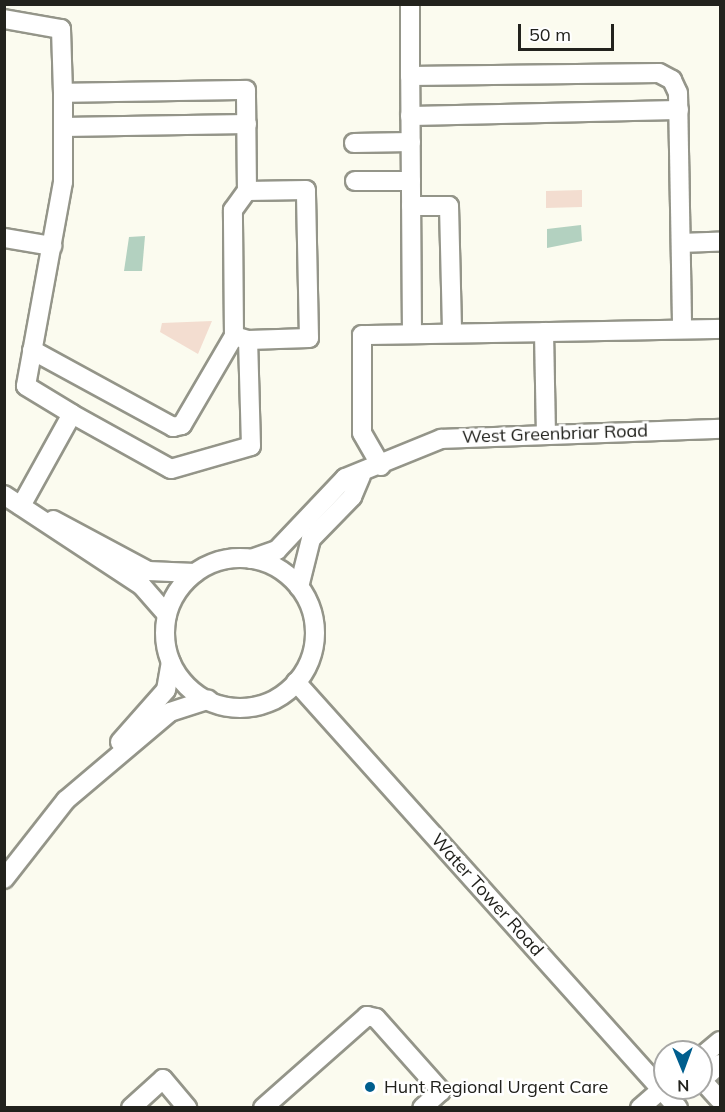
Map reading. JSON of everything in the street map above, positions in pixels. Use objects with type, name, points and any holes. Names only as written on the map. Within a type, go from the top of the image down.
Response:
[{"type":"street","points":[[410,4],[412,334]]},
{"type":"street","points":[[4,19],[62,29],[63,183],[26,386],[171,469],[251,446],[233,210],[248,191],[246,90],[63,93]]},
{"type":"street","points":[[410,76],[659,73],[672,80],[679,110],[682,329]]},
{"type":"street","points":[[410,116],[679,110]]},
{"type":"street","points":[[63,127],[246,124]]},
{"type":"street","points":[[354,143],[411,142]]},
{"type":"street","points":[[355,181],[411,181]]},
{"type":"street","points":[[241,338],[309,338],[306,190],[248,191]]},
{"type":"street","points":[[411,206],[449,206],[452,333]]},
{"type":"street","points":[[4,238],[52,246]]},
{"type":"street","points":[[682,243],[720,242]]},
{"type":"street","points":[[381,466],[362,433],[362,335],[452,333],[544,335],[720,329]]},
{"type":"street","points":[[544,335],[546,432]]},
{"type":"street","points":[[32,350],[172,427],[182,425],[241,338]]},
{"type":"street","points":[[21,506],[72,414]]},
{"type":"street","name":"West Greenbriar Road","points":[[251,559],[277,550],[338,484],[361,476],[441,439],[546,432],[720,429]]},
{"type":"street","points":[[299,587],[311,539],[352,497],[361,476]]},
{"type":"street","points":[[4,495],[142,586],[167,615]]},
{"type":"street","points":[[21,506],[89,536],[148,571],[195,573]]},
{"type":"street","points":[[102,769],[166,690],[171,662],[167,615],[177,591],[195,573],[218,561],[251,559],[281,570],[299,587],[315,632],[311,656],[296,682],[259,705],[235,707],[208,700],[183,682],[171,662]]},
{"type":"street","name":"Water Tower Road","points":[[296,682],[653,1076]]},
{"type":"street","points":[[4,879],[66,800],[170,712],[208,700]]},
{"type":"street","points":[[263,1107],[367,1016],[376,1018],[441,1091],[422,1107]]},
{"type":"street","points":[[716,1102],[702,1080],[720,1064]]},
{"type":"street","points":[[137,1105],[163,1079],[188,1107]]},
{"type":"street","points":[[640,1107],[653,1096]]},
{"type":"shaded area","points":[[582,190],[582,207],[546,208],[546,191]]},
{"type":"shaded area","points":[[581,225],[582,241],[547,248],[547,229]]},
{"type":"shaded area","points":[[145,236],[142,271],[124,271],[129,237]]},
{"type":"shaded area","points":[[212,321],[198,354],[160,332],[162,323]]},
{"type":"place","name":"Hunt Regional Urgent Care","points":[[370,1087]]}]
